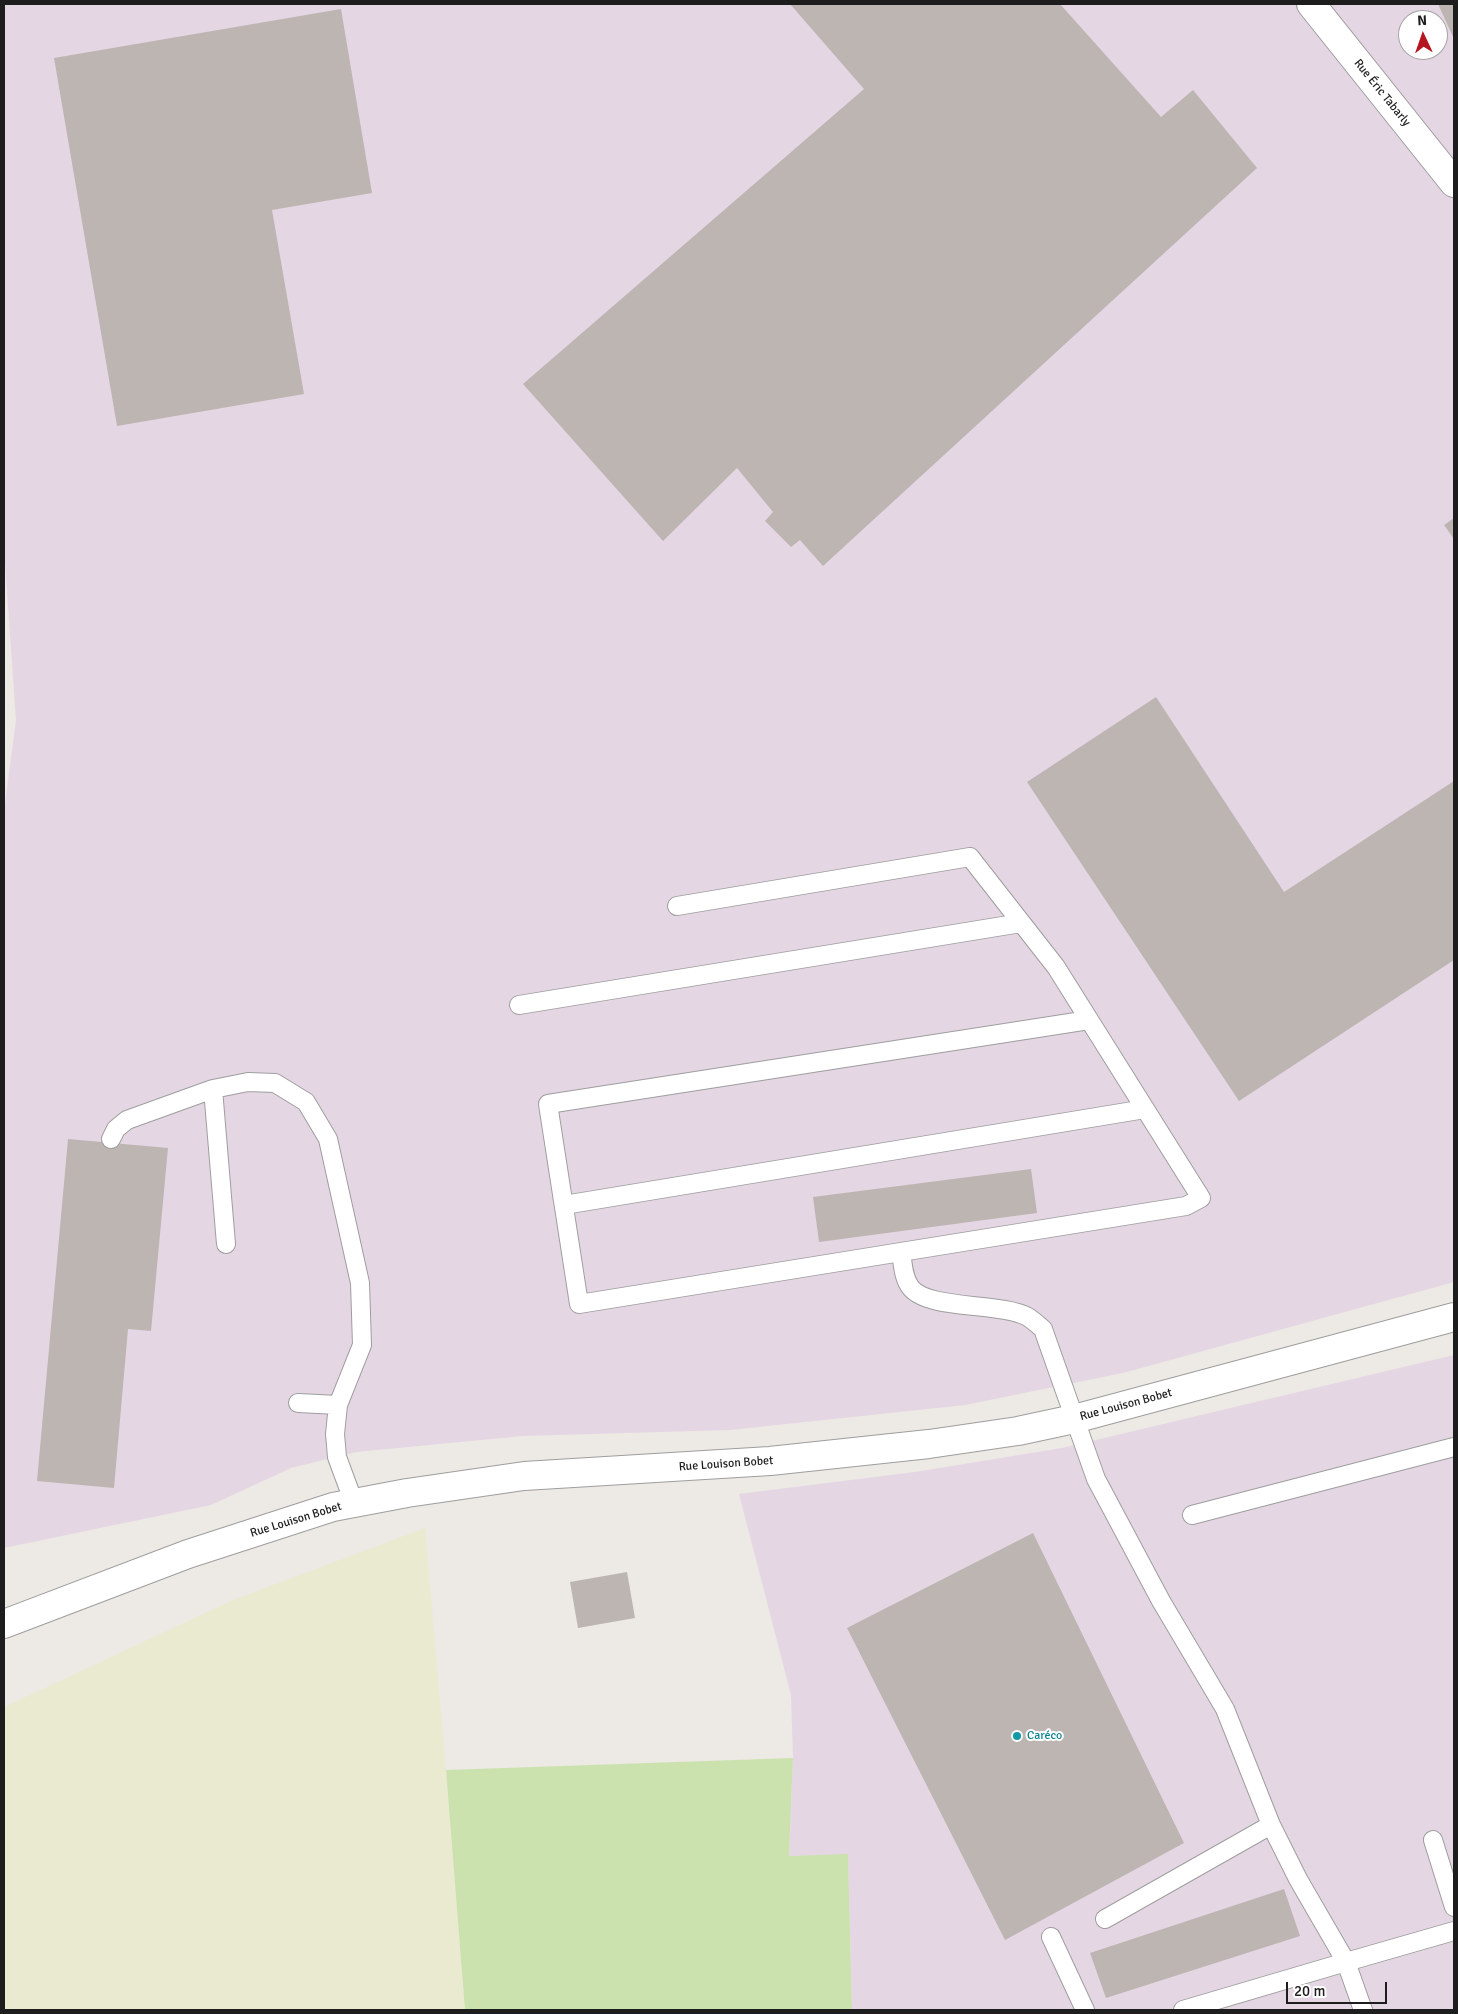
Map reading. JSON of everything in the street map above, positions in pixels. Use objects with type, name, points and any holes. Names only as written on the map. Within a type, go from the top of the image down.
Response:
[{"type":"street","name":"Rue Éric Tabarly","points":[[1311,4],[1454,182]]},
{"type":"street","name":"Rue Louison Bobet","points":[[4,1624],[188,1554],[332,1507],[407,1493],[524,1476],[770,1461],[929,1444],[1018,1431],[1074,1419],[1454,1317]]},
{"type":"lane","points":[[677,906],[970,858],[1056,966],[1201,1198],[1186,1206],[580,1304],[548,1104],[1089,1020]]},
{"type":"lane","points":[[520,1005],[1021,923]]},
{"type":"lane","points":[[111,1139],[116,1129],[126,1120],[213,1089],[248,1082],[275,1083],[306,1102],[328,1139],[360,1283],[362,1345],[338,1405],[335,1434],[337,1457],[354,1503]]},
{"type":"lane","points":[[213,1089],[226,1244]]},
{"type":"lane","points":[[564,1205],[1145,1109]]},
{"type":"lane","points":[[900,1252],[905,1280],[913,1290],[927,1299],[1000,1310],[1027,1317],[1043,1329],[1096,1479],[1161,1601],[1225,1709],[1271,1825],[1298,1879],[1346,1962],[1363,2010]]},
{"type":"lane","points":[[298,1404],[338,1405]]},
{"type":"lane","points":[[1192,1515],[1454,1447]]},
{"type":"lane","points":[[1106,1919],[1271,1825]]},
{"type":"lane","points":[[1433,1840],[1454,1907]]},
{"type":"lane","points":[[1182,2010],[1454,1931]]},
{"type":"lane","points":[[1051,1937],[1085,2010]]},
{"type":"shaded area","points":[[4,4],[1454,4],[1454,1282],[1123,1373],[965,1405],[730,1430],[523,1436],[356,1452],[291,1468],[211,1505],[4,1548],[4,811],[16,720],[4,548]]},
{"type":"shaded area","points":[[1454,1355],[1454,2010],[852,2010],[848,1855],[789,1856],[793,1758],[791,1695],[739,1494],[915,1472],[1062,1448]]},
{"type":"green space","points":[[425,1528],[465,2010],[4,2010],[4,1707],[233,1600]]},
{"type":"green space","points":[[793,1758],[789,1856],[848,1854],[852,2010],[465,2010],[446,1770]]},
{"type":"building","points":[[790,4],[1060,4],[1161,117],[1193,90],[1257,168],[823,566],[800,540],[791,547],[765,521],[773,512],[737,468],[663,541],[523,384],[864,89]]},
{"type":"building","points":[[1438,4],[1454,4],[1454,39],[1448,26],[1448,10],[1441,10]]},
{"type":"building","points":[[341,9],[372,193],[272,210],[304,394],[117,426],[54,58]]},
{"type":"building","points":[[1454,518],[1454,539],[1444,525]]},
{"type":"building","points":[[1156,697],[1284,892],[1454,781],[1454,960],[1239,1101],[1027,782]]},
{"type":"building","points":[[68,1139],[168,1148],[151,1331],[128,1329],[114,1488],[37,1481]]},
{"type":"building","points":[[1031,1169],[1037,1213],[819,1242],[813,1197]]},
{"type":"building","name":"Caréco","points":[[1033,1533],[1184,1843],[1005,1940],[847,1628]]},
{"type":"building","points":[[627,1572],[635,1618],[578,1628],[570,1582]]},
{"type":"building","points":[[1284,1889],[1300,1936],[1106,1998],[1090,1953]]},
{"type":"place","name":"Caréco","points":[[1017,1736]]}]
